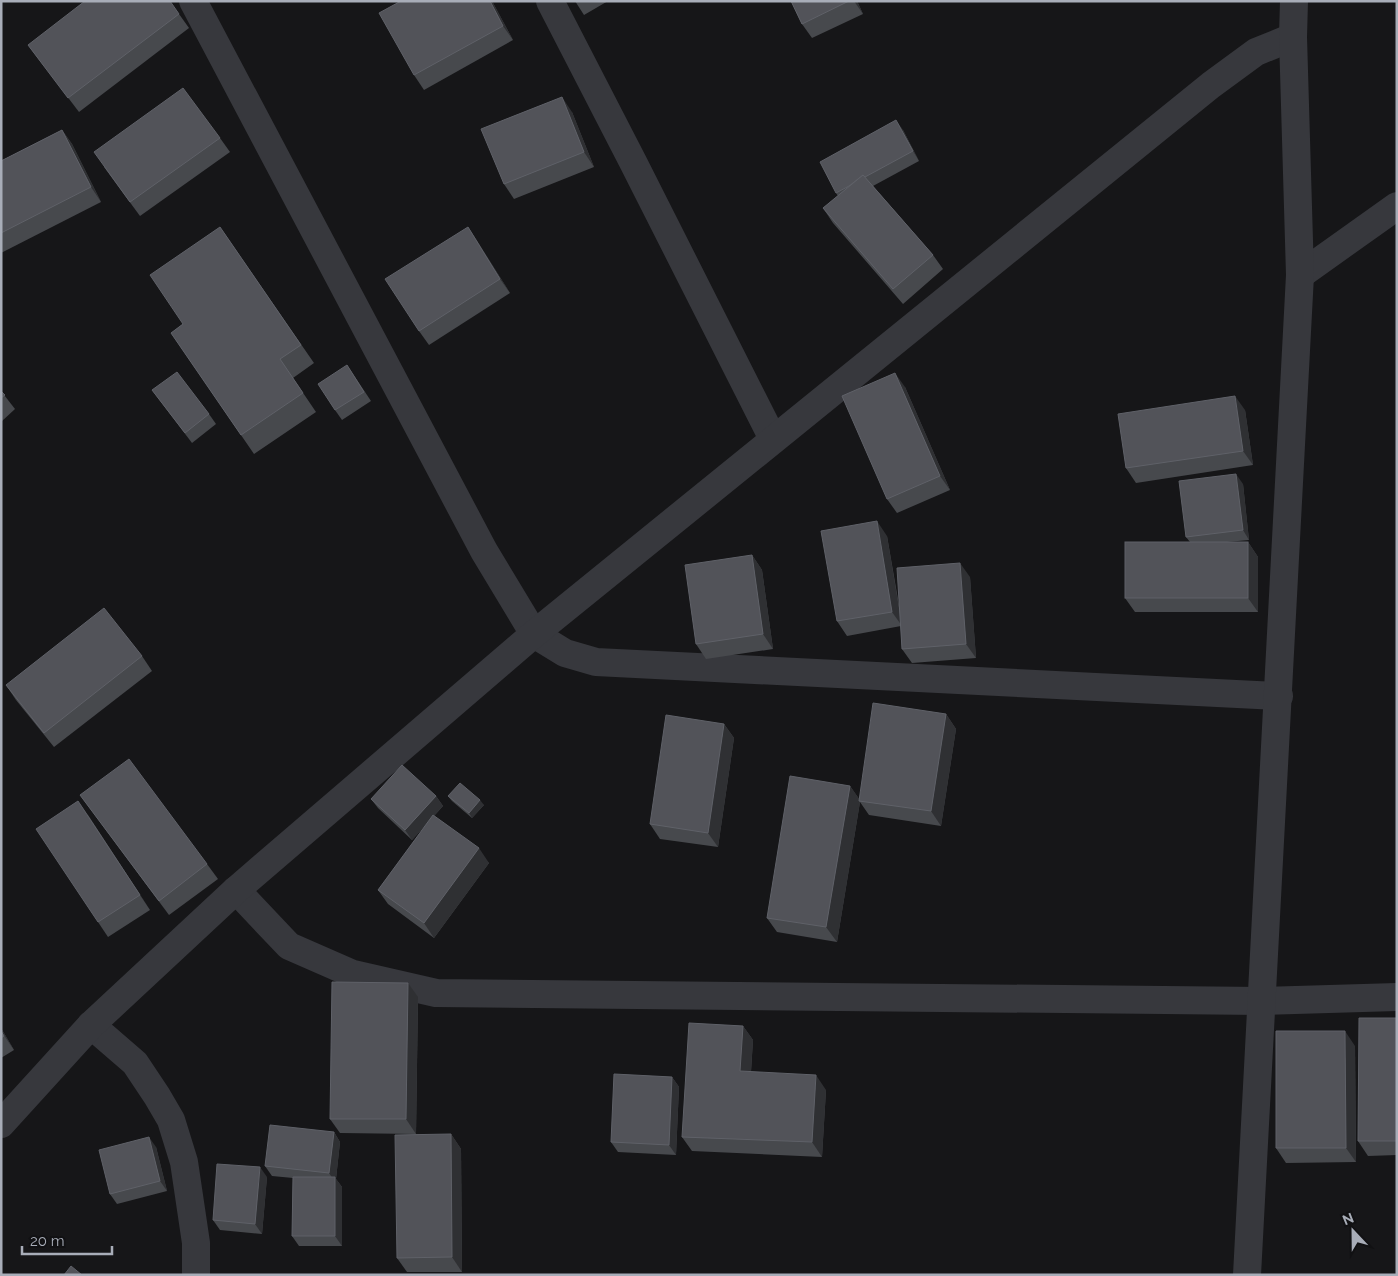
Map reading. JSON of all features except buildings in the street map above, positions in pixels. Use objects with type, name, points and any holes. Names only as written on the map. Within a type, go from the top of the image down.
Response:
[{"type":"street","points":[[193,1],[484,551],[534,634],[565,654],[596,662],[1279,696]]},
{"type":"street","points":[[550,1],[773,439]]},
{"type":"street","points":[[1247,1275],[1300,275],[1293,38],[1294,1]]},
{"type":"street","points":[[1,1124],[91,1025],[236,890],[534,634],[1211,85],[1256,52],[1293,38]]},
{"type":"street","points":[[1300,275],[1397,206]]},
{"type":"street","points":[[236,890],[289,946],[353,974],[436,993],[1262,1001],[1397,997]]},
{"type":"street","points":[[91,1025],[135,1063],[172,1120],[184,1162],[196,1243],[196,1275]]}]
